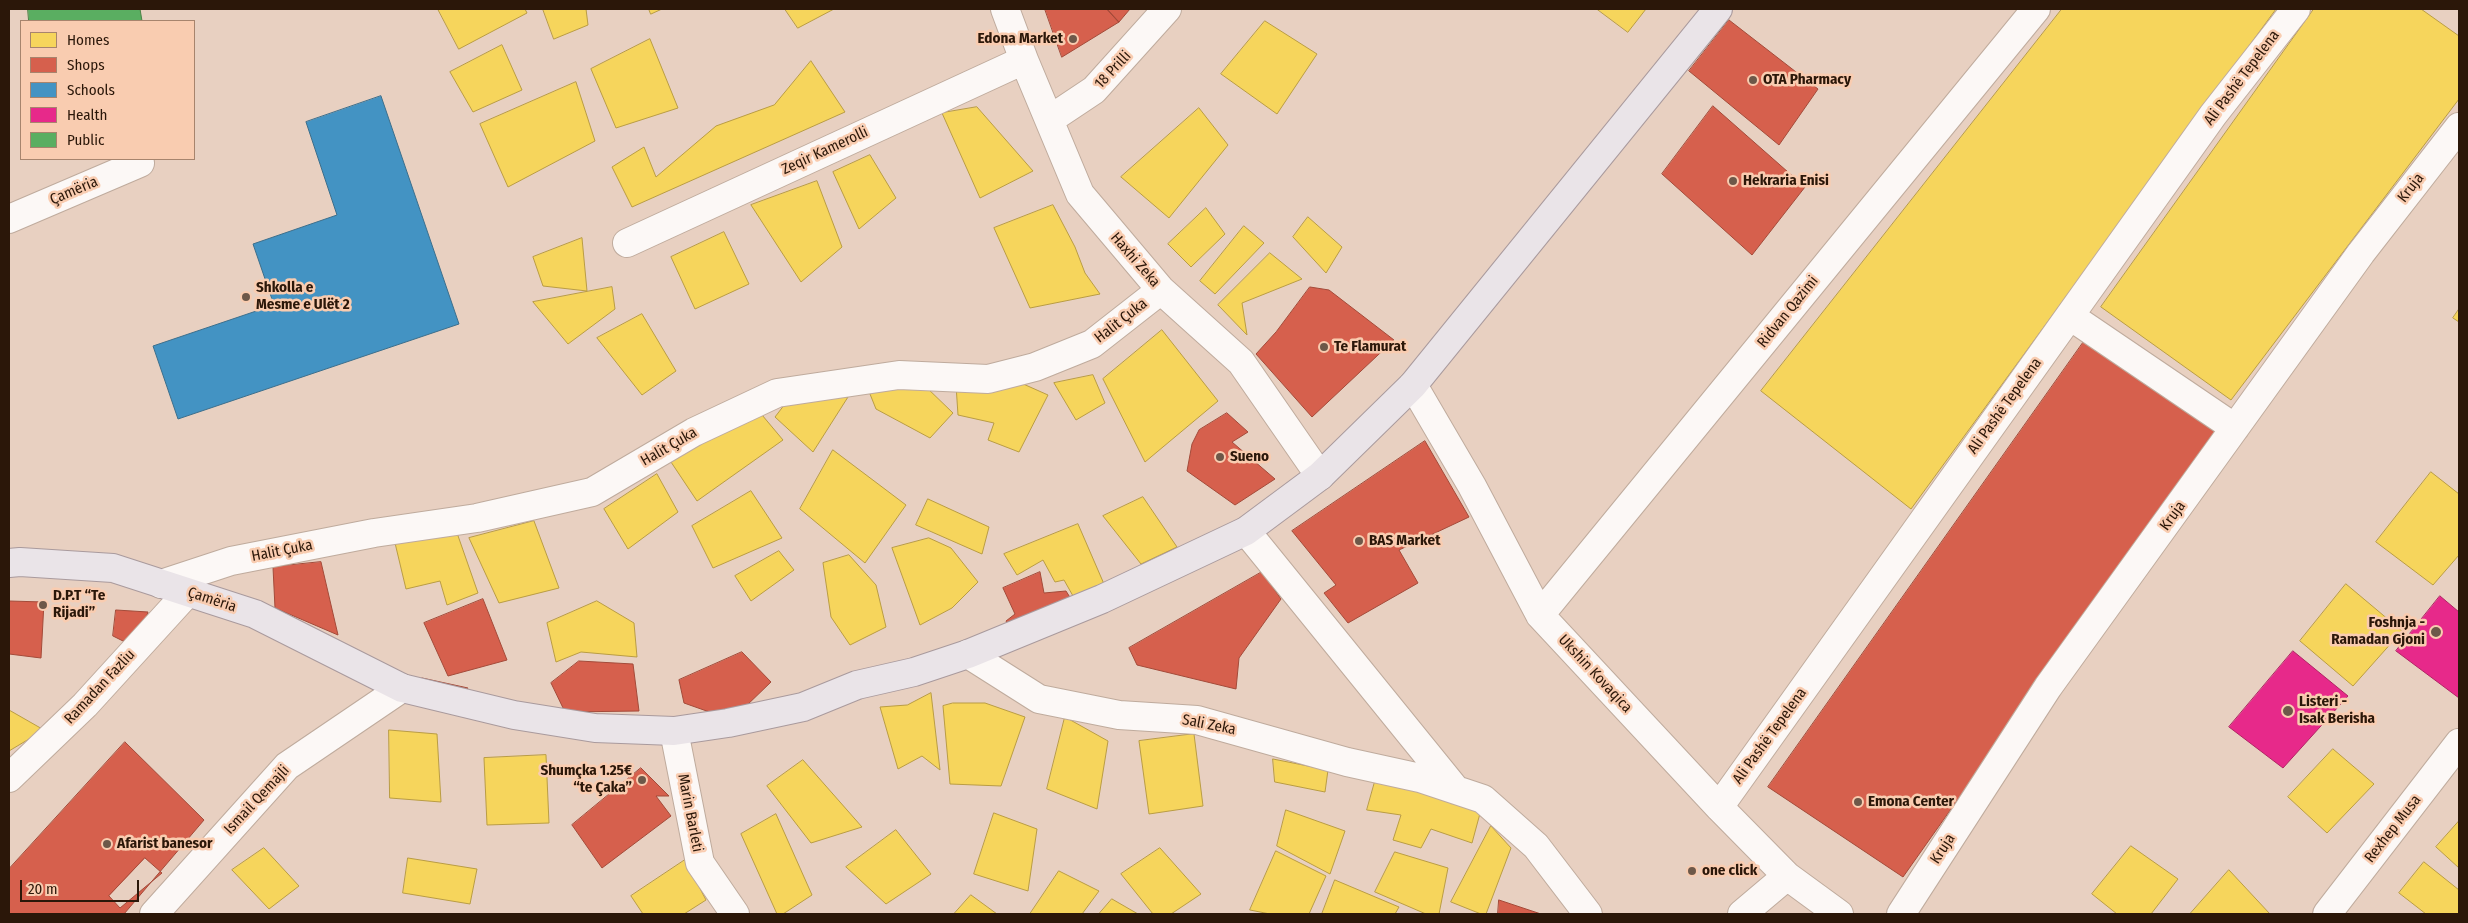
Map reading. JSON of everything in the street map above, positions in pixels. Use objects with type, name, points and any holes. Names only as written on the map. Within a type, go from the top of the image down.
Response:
[{"type":"main road","name":"Çamëria","points":[[9,563],[20,562],[113,568],[255,614],[402,688],[514,715],[595,728],[674,731],[728,723],[803,707],[857,685],[914,672],[968,654],[1102,599],[1246,531],[1320,476],[1414,385],[1718,9]]},
{"type":"street","name":"Haxhi Zeka","points":[[1005,9],[1048,120],[1080,194],[1161,290],[1241,362],[1320,476]]},
{"type":"street","name":"18 Prilli","points":[[1048,120],[1094,90],[1167,9]]},
{"type":"street","name":"Ridvan Qazimi","points":[[1540,615],[2036,9]]},
{"type":"street","name":"Ali Pashë Tepelena","points":[[1719,807],[2214,115],[2296,9]]},
{"type":"street","name":"Zeqir Kamerolli","points":[[627,243],[1024,60]]},
{"type":"street","name":"Kruja","points":[[1900,914],[2048,687],[2361,253],[2459,127]]},
{"type":"street","name":"Çamëria","points":[[9,219],[140,163]]},
{"type":"street","name":"Halit Çuka","points":[[161,584],[232,561],[374,533],[477,518],[592,492],[694,432],[777,393],[899,375],[988,379],[1035,368],[1092,344],[1161,290]]},
{"type":"street","points":[[2070,316],[2235,428]]},
{"type":"street","name":"Ukshin Kovaqica","points":[[1414,385],[1472,486],[1540,615],[1719,807],[1787,876],[1839,914]]},
{"type":"street","points":[[1246,531],[1456,790]]},
{"type":"street","name":"Ramadan Fazliu","points":[[9,778],[85,705],[188,592]]},
{"type":"street","name":"Sali Zeka","points":[[968,654],[1039,700],[1119,715],[1197,720],[1347,762],[1420,778],[1483,799],[1536,846],[1588,914]]},
{"type":"street","name":"Ismail Qemajli","points":[[154,914],[287,766],[402,688]]},
{"type":"street","name":"Marin Barleti","points":[[674,731],[700,863],[735,914]]},
{"type":"street","name":"Rexhep Musa","points":[[2327,914],[2459,743]]},
{"type":"street","points":[[1742,914],[1787,876]]},
{"type":"building: Homes","points":[[438,9],[525,9],[527,13],[459,49]]},
{"type":"building: Homes","points":[[543,9],[586,9],[588,25],[554,39]]},
{"type":"building: Homes","points":[[649,9],[662,9],[651,14]]},
{"type":"building: Homes","points":[[785,9],[834,9],[798,28]]},
{"type":"building: Homes","points":[[1597,9],[1646,9],[1628,32]]},
{"type":"building: Homes","points":[[2062,9],[2276,9],[1911,509],[1761,391]]},
{"type":"building: Homes","points":[[2314,9],[2421,9],[2459,36],[2459,99],[2231,400],[2101,307]]},
{"type":"building: Homes","points":[[1265,21],[1317,54],[1277,114],[1221,74]]},
{"type":"building: Homes","points":[[650,39],[678,108],[616,128],[591,69]]},
{"type":"building: Homes","points":[[502,45],[522,90],[473,112],[450,72]]},
{"type":"building: Homes","points":[[811,61],[845,112],[632,207],[612,167],[644,147],[656,177],[716,126],[774,105]]},
{"type":"building: Homes","points":[[576,82],[595,141],[508,187],[480,124]]},
{"type":"building: Homes","points":[[977,107],[1033,171],[980,198],[942,113]]},
{"type":"building: Homes","points":[[1199,108],[1228,145],[1169,218],[1121,177]]},
{"type":"building: Homes","points":[[870,155],[896,198],[859,229],[833,172]]},
{"type":"building: Homes","points":[[817,181],[842,247],[801,282],[751,205]]},
{"type":"building: Homes","points":[[1053,205],[1075,247],[1085,273],[1100,294],[1030,308],[994,228]]},
{"type":"building: Homes","points":[[1206,208],[1225,234],[1191,267],[1168,244]]},
{"type":"building: Homes","points":[[1308,217],[1342,247],[1326,273],[1293,237]]},
{"type":"building: Homes","points":[[1244,226],[1264,243],[1215,294],[1200,281]]},
{"type":"building: Homes","points":[[724,232],[749,284],[695,309],[671,257]]},
{"type":"building: Homes","points":[[582,238],[587,291],[543,286],[533,257]]},
{"type":"building: Homes","points":[[1270,253],[1302,279],[1242,303],[1247,335],[1218,305]]},
{"type":"building: Homes","points":[[612,287],[615,309],[568,344],[533,302]]},
{"type":"building: Homes","points":[[2459,309],[2459,322],[2453,318]]},
{"type":"building: Homes","points":[[642,314],[676,371],[642,395],[597,338]]},
{"type":"building: Homes","points":[[1162,330],[1218,401],[1145,462],[1103,379]]},
{"type":"building: Homes","points":[[1093,375],[1105,403],[1076,420],[1054,383]]},
{"type":"building: Homes","points":[[898,383],[924,385],[953,413],[930,438],[876,409],[870,394]]},
{"type":"building: Homes","points":[[1021,383],[1048,395],[1019,452],[988,440],[994,423],[958,415],[956,385]]},
{"type":"building: Homes","points":[[820,395],[848,397],[813,452],[775,417],[788,400]]},
{"type":"building: Homes","points":[[757,409],[783,440],[697,501],[671,462]]},
{"type":"building: Homes","points":[[833,450],[906,505],[865,563],[800,509]]},
{"type":"building: Homes","points":[[2431,472],[2459,494],[2459,555],[2433,585],[2376,542]]},
{"type":"building: Homes","points":[[657,474],[678,512],[628,549],[604,509]]},
{"type":"building: Homes","points":[[751,491],[782,538],[713,568],[692,526]]},
{"type":"building: Homes","points":[[1143,497],[1177,547],[1141,564],[1103,516]]},
{"type":"building: Homes","points":[[928,499],[989,527],[982,554],[916,525]]},
{"type":"building: Homes","points":[[534,521],[559,588],[499,603],[469,538]]},
{"type":"building: Homes","points":[[1078,524],[1104,584],[1073,596],[1064,580],[1055,582],[1043,560],[1017,575],[1004,554]]},
{"type":"building: Homes","points":[[456,530],[478,593],[447,605],[440,581],[406,589],[395,543]]},
{"type":"building: Homes","points":[[929,538],[951,548],[978,582],[952,608],[920,625],[892,548]]},
{"type":"building: Homes","points":[[779,551],[794,570],[751,601],[735,576]]},
{"type":"building: Homes","points":[[849,555],[876,585],[886,627],[850,645],[831,617],[823,563]]},
{"type":"building: Homes","points":[[2346,584],[2402,631],[2353,686],[2300,641]]},
{"type":"building: Homes","points":[[597,601],[634,623],[637,657],[581,652],[556,662],[547,623]]},
{"type":"building: Homes","points":[[931,693],[940,770],[922,756],[898,769],[880,707],[907,705]]},
{"type":"building: Homes","points":[[953,703],[985,703],[1025,717],[1001,786],[950,784],[943,706]]},
{"type":"building: Homes","points":[[9,710],[44,730],[9,751]]},
{"type":"building: Homes","points":[[1065,717],[1108,741],[1097,809],[1047,789]]},
{"type":"building: Homes","points":[[389,730],[437,734],[441,802],[390,798]]},
{"type":"building: Homes","points":[[1194,734],[1203,806],[1149,814],[1139,741]]},
{"type":"building: Homes","points":[[2333,749],[2374,784],[2327,833],[2288,797]]},
{"type":"building: Homes","points":[[546,755],[549,823],[487,825],[484,758]]},
{"type":"building: Homes","points":[[1273,759],[1328,770],[1325,792],[1275,782]]},
{"type":"building: Homes","points":[[803,760],[862,827],[811,843],[767,786]]},
{"type":"building: Homes","points":[[1376,778],[1482,806],[1472,843],[1431,829],[1421,848],[1393,840],[1401,815],[1367,810]]},
{"type":"building: Homes","points":[[1286,810],[1345,831],[1330,874],[1277,846]]},
{"type":"building: Homes","points":[[994,813],[1037,829],[1028,891],[974,874]]},
{"type":"building: Homes","points":[[776,814],[812,895],[783,914],[777,914],[741,834]]},
{"type":"building: Homes","points":[[2459,821],[2459,868],[2436,847]]},
{"type":"building: Homes","points":[[1491,826],[1511,848],[1486,914],[1481,914],[1451,902]]},
{"type":"building: Homes","points":[[896,830],[931,874],[886,904],[846,867]]},
{"type":"building: Homes","points":[[2131,846],[2178,879],[2151,914],[2117,914],[2092,894]]},
{"type":"building: Homes","points":[[264,848],[299,886],[269,909],[232,870]]},
{"type":"building: Homes","points":[[1160,848],[1201,894],[1171,914],[1153,914],[1121,874]]},
{"type":"building: Homes","points":[[1276,851],[1326,876],[1309,914],[1270,914],[1250,910]]},
{"type":"building: Homes","points":[[1395,852],[1448,868],[1439,914],[1426,914],[1375,892]]},
{"type":"building: Homes","points":[[408,858],[477,869],[470,904],[403,893]]},
{"type":"building: Homes","points":[[685,860],[706,900],[684,914],[643,914],[631,896]]},
{"type":"building: Homes","points":[[2424,862],[2459,890],[2459,914],[2426,914],[2399,893]]},
{"type":"building: Homes","points":[[2229,870],[2270,914],[2190,914]]},
{"type":"building: Homes","points":[[1059,871],[1099,891],[1082,914],[1030,914]]},
{"type":"building: Homes","points":[[1335,880],[1399,907],[1395,914],[1322,914]]},
{"type":"building: Homes","points":[[971,895],[997,914],[954,914]]},
{"type":"building: Homes","points":[[1112,899],[1138,914],[1099,914]]},
{"type":"building: Shops","name":"Edona Market","points":[[1045,9],[1107,9],[1119,22],[1062,57]]},
{"type":"building: Shops","points":[[1107,9],[1130,9],[1119,22]]},
{"type":"building: Shops","name":"OTA Pharmacy","points":[[1729,20],[1818,89],[1779,145],[1689,71]]},
{"type":"building: Shops","name":"Hekraria Enisi","points":[[1713,106],[1805,187],[1752,255],[1662,174]]},
{"type":"building: Shops","name":"Te Flamurat","points":[[1310,287],[1329,290],[1394,340],[1312,417],[1256,354],[1276,332]]},
{"type":"building: Shops","points":[[2085,340],[2217,433],[1903,877],[1768,787]]},
{"type":"building: Shops","name":"Sueno","points":[[1227,413],[1248,432],[1232,442],[1275,479],[1235,505],[1187,471],[1192,444],[1199,430]]},
{"type":"building: Shops","name":"BAS Market","points":[[1425,441],[1469,517],[1399,550],[1418,583],[1348,623],[1324,593],[1336,585],[1292,531]]},
{"type":"building: Shops","points":[[321,562],[338,635],[275,608],[273,567]]},
{"type":"building: Shops","points":[[1040,572],[1044,593],[1066,591],[1076,607],[1011,631],[1006,621],[1015,614],[1003,588]]},
{"type":"building: Shops","points":[[1262,572],[1281,599],[1239,658],[1236,689],[1137,665],[1129,648]]},
{"type":"building: Shops","points":[[483,599],[507,660],[448,676],[424,623]]},
{"type":"building: Shops","points":[[9,601],[44,602],[41,658],[9,654]]},
{"type":"building: Shops","points":[[116,610],[148,612],[143,629],[123,641],[113,636]]},
{"type":"building: Shops","points":[[742,652],[771,682],[743,709],[718,715],[684,703],[679,680]]},
{"type":"building: Shops","points":[[579,661],[633,664],[639,711],[565,712],[551,683]]},
{"type":"building: Shops","points":[[422,678],[468,688],[462,696],[419,685]]},
{"type":"building: Shops","name":"Afarist banesor","points":[[125,742],[204,820],[124,914],[9,914],[9,869]]},
{"type":"building: Shops","points":[[641,768],[669,796],[656,796],[671,816],[602,868],[572,825]]},
{"type":"building: Shops","points":[[145,858],[162,873],[120,908],[109,896]]},
{"type":"building: Shops","points":[[1499,900],[1541,914],[1498,914]]},
{"type":"building: Schools","points":[[381,96],[459,324],[178,419],[153,346],[274,305],[253,244],[337,215],[306,122]]},
{"type":"building: Health","name":"Foshnja - Ramadan Gjoni","points":[[2440,596],[2459,612],[2459,698],[2396,651]]},
{"type":"building: Health","name":"Listeri - Isak Berisha","points":[[2293,651],[2348,696],[2283,768],[2229,727]]},
{"type":"building: Public","points":[[28,9],[140,9],[142,20],[29,20]]},
{"type":"place","name":"Edona Market","points":[[1073,39]]},
{"type":"place","name":"OTA Pharmacy","points":[[1753,80]]},
{"type":"place","name":"Hekraria Enisi","points":[[1733,181]]},
{"type":"place","name":"Shkolla e Mesme e Ulët 2","points":[[246,297]]},
{"type":"place","name":"Te Flamurat","points":[[1324,347]]},
{"type":"place","name":"Sueno","points":[[1220,457]]},
{"type":"place","name":"BAS Market","points":[[1359,541]]},
{"type":"place","name":"D.P.T “Te Rijadi”","points":[[43,605]]},
{"type":"place","name":"Foshnja - Ramadan Gjoni","points":[[2436,632]]},
{"type":"place","name":"Listeri - Isak Berisha","points":[[2288,711]]},
{"type":"place","name":"Shumçka 1.25€ “te Çaka”","points":[[642,780]]},
{"type":"place","name":"Emona Center","points":[[1858,802]]},
{"type":"place","name":"Afarist banesor","points":[[107,844]]},
{"type":"place","name":"one click","points":[[1692,871]]}]
